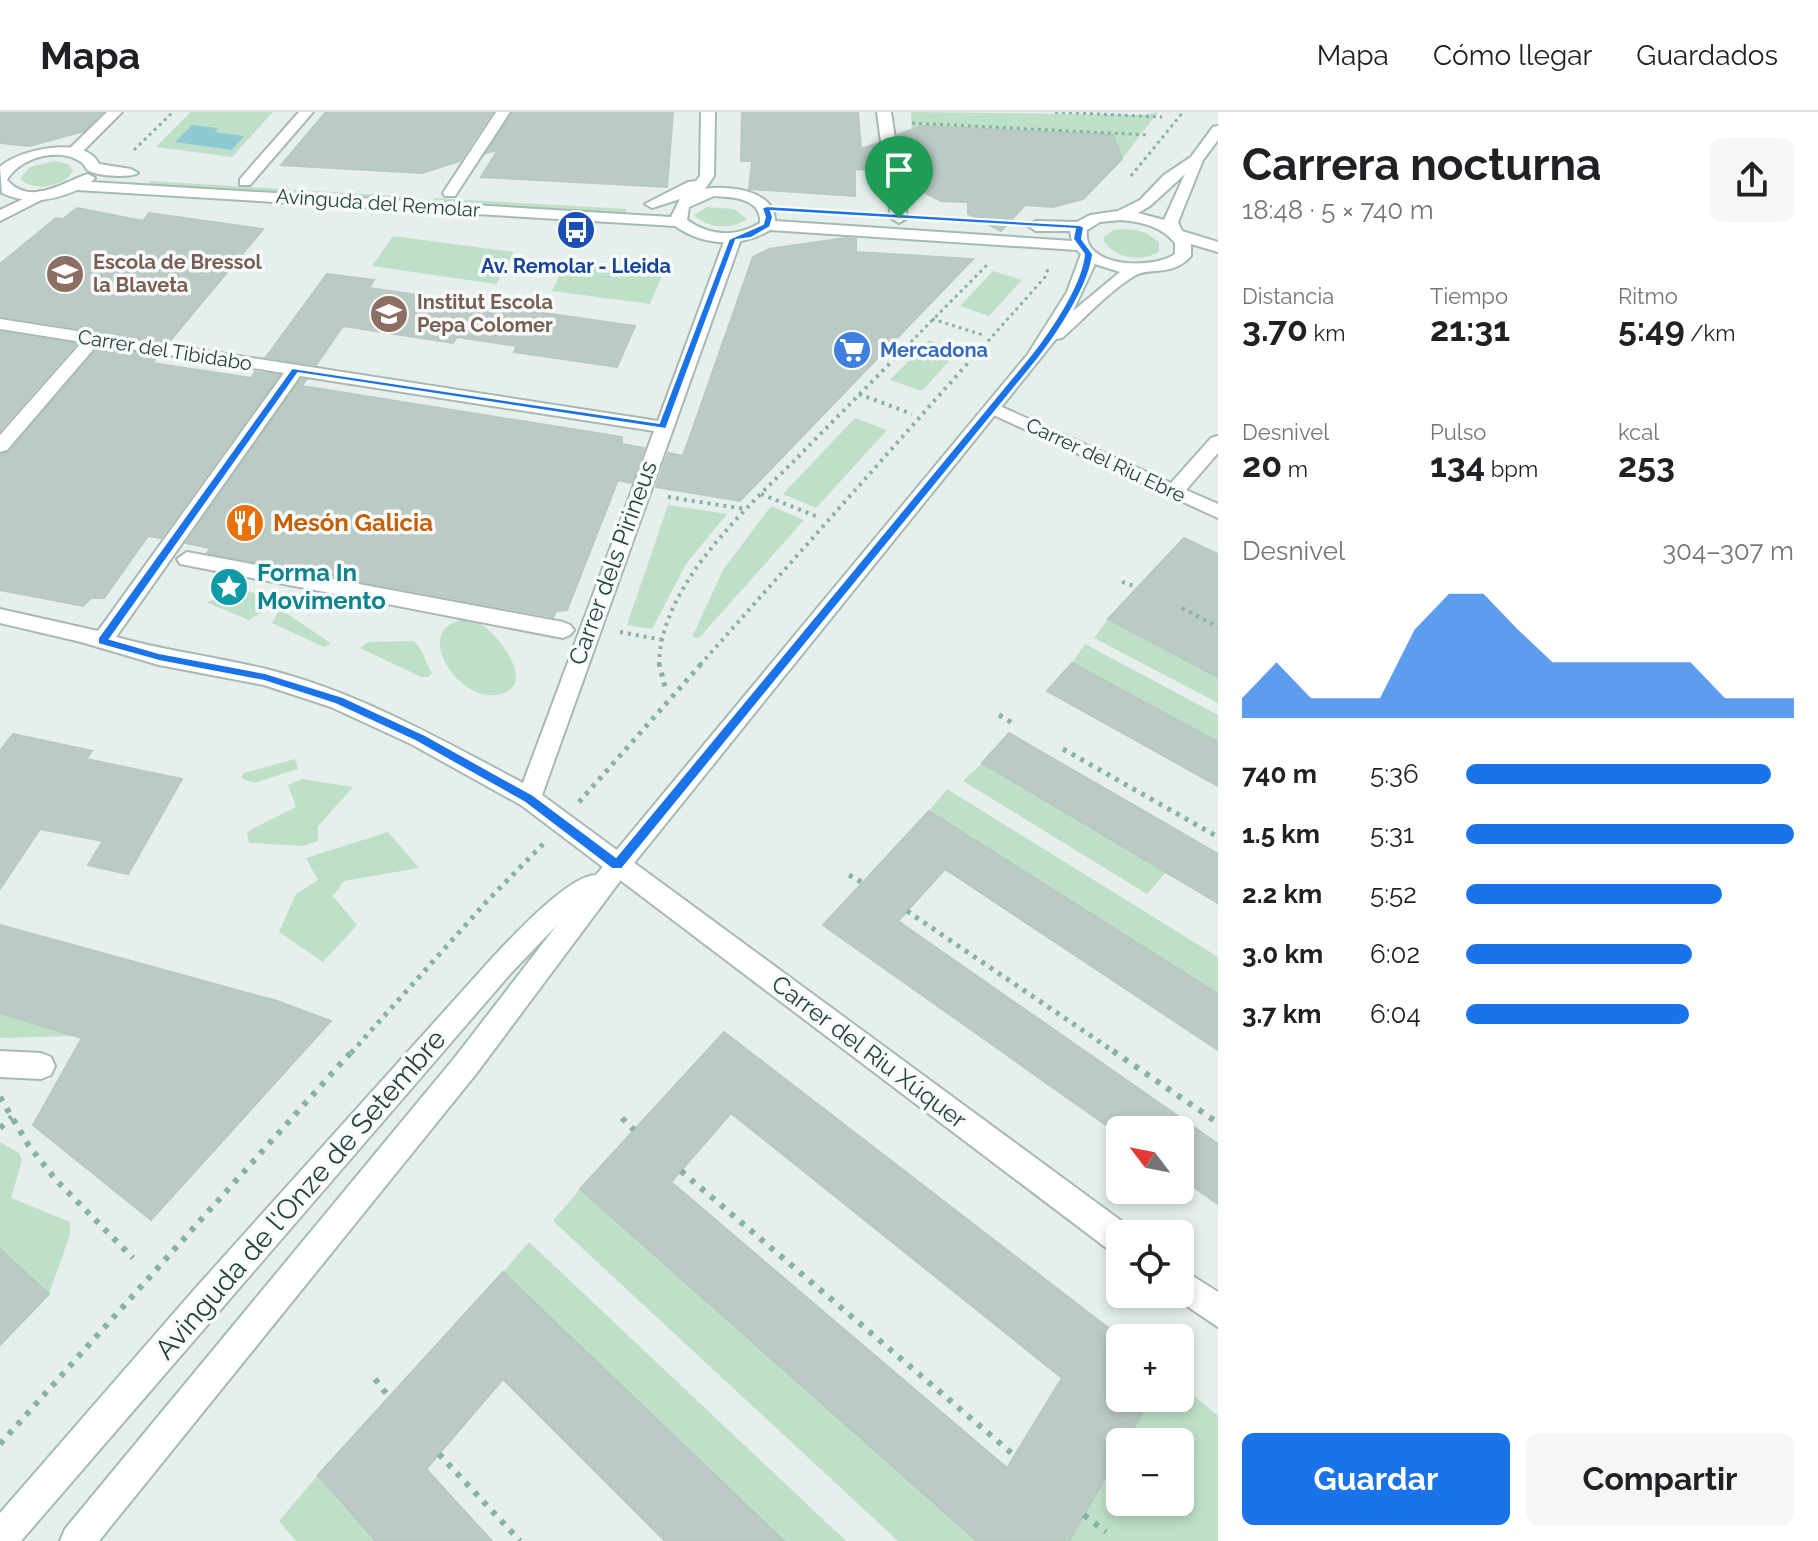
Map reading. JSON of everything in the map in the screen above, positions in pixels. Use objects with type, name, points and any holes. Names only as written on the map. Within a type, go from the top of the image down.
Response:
[{"type":"street","points":[[73,153],[115,112]]},
{"type":"street","points":[[245,182],[306,112]]},
{"type":"street","points":[[450,193],[503,112]]},
{"type":"street","points":[[683,209],[706,170],[708,112]]},
{"type":"street","points":[[884,112],[899,218]]},
{"type":"street","points":[[1121,215],[1145,203],[1169,178],[1196,160],[1218,130]]},
{"type":"street","points":[[40,195],[13,193],[4,188],[0,180],[7,168],[17,161],[37,154],[73,153],[91,161],[93,168],[87,179],[77,186]]},
{"type":"street","points":[[0,160],[17,161]]},
{"type":"street","points":[[1177,262],[1185,249],[1175,232],[1171,214],[1191,182],[1196,160]]},
{"type":"street","name":"Avinguda del Remolar","points":[[93,168],[245,182],[592,201]]},
{"type":"street","points":[[706,170],[721,192]]},
{"type":"street","points":[[706,170],[689,188],[646,203],[683,209],[721,192],[748,197],[766,208],[958,221]]},
{"type":"street","name":"Avinguda del Remolar","points":[[40,195],[77,186],[683,209]]},
{"type":"street","points":[[4,213],[13,193]]},
{"type":"street","points":[[4,213],[40,195]]},
{"type":"street","points":[[766,208],[769,217],[767,225]]},
{"type":"street","points":[[683,209],[703,236],[733,239],[748,236],[767,225],[1034,242],[1085,250],[1112,265],[1133,269],[1155,269],[1177,262],[1218,258]]},
{"type":"street","points":[[1013,225],[1080,227],[1093,218],[1121,215],[1145,218],[1218,247]]},
{"type":"street","points":[[1080,227],[1077,239],[1085,250]]},
{"type":"street","name":"Carrer dels Pirineus","points":[[529,798],[733,239]]},
{"type":"street","name":"Avinguda de l'Onze de Setembre","points":[[77,1541],[466,1065],[617,866],[1047,341],[1087,268],[1085,250]]},
{"type":"street","name":"Avinguda de l'Onze de Setembre","points":[[1047,341],[1133,269]]},
{"type":"street","name":"Carrer del Tibidabo","points":[[0,324],[663,427]]},
{"type":"street","points":[[0,446],[94,339]]},
{"type":"street","points":[[102,641],[295,370]]},
{"type":"street","name":"Carrer del Riu Ebre","points":[[993,408],[1218,512]]},
{"type":"street","points":[[1174,491],[1218,442]]},
{"type":"street","points":[[187,559],[563,630]]},
{"type":"street","name":"Carrer del Riu Xúquer","points":[[4,623],[265,677],[339,701],[419,738],[529,798],[1106,1229]]},
{"type":"street","name":"Avinguda de l'Onze de Setembre","points":[[0,1539],[204,1302],[502,965],[546,919],[617,866]]},
{"type":"street","points":[[0,1064],[41,1066]]},
{"type":"street","points":[[1194,1293],[1218,1311]]},
{"type":"path","points":[[130,153],[173,112]]},
{"type":"path","points":[[1055,112],[1162,117]]},
{"type":"path","points":[[1144,161],[1183,112]]},
{"type":"path","points":[[907,122],[1149,135]]},
{"type":"path","points":[[583,796],[1045,277],[1048,269],[1040,261]]},
{"type":"path","points":[[666,691],[659,680],[657,668],[663,640],[686,586],[707,553],[746,509],[991,262]]},
{"type":"path","points":[[932,319],[983,335]]},
{"type":"path","points":[[859,394],[912,414]]},
{"type":"path","points":[[761,494],[818,517]]},
{"type":"path","points":[[663,496],[746,509]]},
{"type":"path","points":[[1122,582],[1137,587]]},
{"type":"path","points":[[1182,608],[1218,627]]},
{"type":"path","points":[[616,632],[663,640]]},
{"type":"path","points":[[999,715],[1016,725]]},
{"type":"path","points":[[1063,749],[1218,837]]},
{"type":"path","points":[[0,1444],[456,936],[532,856]]},
{"type":"path","points":[[849,875],[863,883]]},
{"type":"path","points":[[907,911],[1218,1123]]},
{"type":"path","points":[[0,1097],[56,1180],[133,1258]]},
{"type":"path","points":[[0,1128],[12,1117]]},
{"type":"path","points":[[622,1118],[634,1130]]},
{"type":"path","points":[[681,1171],[1015,1456]]},
{"type":"path","points":[[375,1379],[389,1397]]},
{"type":"path","points":[[439,1454],[520,1541]]},
{"type":"path","points":[[1084,1515],[1106,1532]]},
{"type":"green space","points":[[191,112],[273,112],[232,157],[156,147]]},
{"type":"green space","points":[[911,112],[1146,115],[1158,112],[1122,159],[1112,135],[927,126],[912,129]]},
{"type":"green space","points":[[54,161],[68,164],[73,171],[63,181],[41,186],[20,179],[30,167]]},
{"type":"green space","points":[[151,181],[414,197],[413,202],[147,185]]},
{"type":"green space","points":[[434,198],[626,209],[625,213],[432,203]]},
{"type":"green space","points":[[707,207],[734,209],[747,219],[734,225],[706,223],[694,215]]},
{"type":"green space","points":[[1114,230],[1133,230],[1149,235],[1159,243],[1159,252],[1137,258],[1115,252],[1104,241],[1104,237]]},
{"type":"green space","points":[[393,236],[514,252],[496,284],[372,266]]},
{"type":"green space","points":[[567,260],[663,273],[650,304],[552,291]]},
{"type":"green space","points":[[993,271],[1022,280],[989,316],[960,306]]},
{"type":"green space","points":[[929,340],[958,351],[922,391],[890,380]]},
{"type":"green space","points":[[855,418],[887,430],[816,508],[783,494]]},
{"type":"green space","points":[[668,505],[727,514],[686,564],[652,629],[627,625]]},
{"type":"green space","points":[[771,506],[804,520],[699,638],[692,637],[723,570]]},
{"type":"green space","points":[[249,591],[275,604],[249,620],[206,602]]},
{"type":"green space","points":[[280,609],[330,644],[324,647],[272,623]]},
{"type":"green space","points":[[471,619],[492,634],[510,658],[515,682],[509,690],[496,695],[481,694],[466,686],[444,660],[440,646],[442,633],[452,623]]},
{"type":"green space","points":[[1108,619],[1218,677],[1218,703],[1094,638]]},
{"type":"green space","points":[[413,641],[432,673],[428,677],[421,677],[360,648],[368,642]]},
{"type":"green space","points":[[1085,644],[1218,715],[1218,742],[1072,663]]},
{"type":"green space","points":[[295,759],[298,769],[254,783],[241,778],[244,773]]},
{"type":"green space","points":[[982,763],[1166,872],[1147,894],[963,781]]},
{"type":"green space","points":[[302,779],[353,787],[318,826],[318,841],[303,846],[249,843],[247,833],[252,829],[296,807],[288,785]]},
{"type":"green space","points":[[947,789],[1218,957],[1218,994],[929,811]]},
{"type":"green space","points":[[388,832],[419,868],[344,881],[333,896],[357,925],[323,962],[279,932],[296,894],[318,880],[306,858]]},
{"type":"green space","points":[[0,1013],[75,1036],[0,1038]]},
{"type":"green space","points":[[0,1142],[19,1153],[22,1160],[11,1198],[70,1222],[70,1235],[49,1294],[0,1250]]},
{"type":"green space","points":[[580,1189],[977,1541],[898,1541],[553,1221]]},
{"type":"green space","points":[[529,1242],[846,1541],[784,1541],[503,1272]]},
{"type":"green space","points":[[1194,1396],[1218,1416],[1218,1541],[1069,1541],[1106,1476],[1106,1516],[1194,1516],[1194,1428],[1134,1428],[1143,1412],[1194,1412]]},
{"type":"green space","points":[[318,1475],[376,1541],[296,1541],[279,1521]]},
{"type":"water","points":[[192,125],[218,128],[215,132],[244,136],[232,150],[175,142]]},
{"type":"building","points":[[0,112],[103,112],[84,131],[29,146],[0,143]]},
{"type":"building","points":[[326,112],[492,112],[460,161],[422,173],[281,165]]},
{"type":"building","points":[[513,112],[673,112],[667,187],[481,177],[498,150],[486,153]]},
{"type":"building","points":[[742,112],[858,112],[861,149],[878,143],[882,170],[855,169],[855,196],[749,189],[752,161],[741,161]]},
{"type":"building","points":[[921,126],[1113,135],[1122,159],[1083,199],[1053,207],[1025,205],[1001,231],[968,214],[968,202],[941,201],[922,191],[919,171],[903,170],[898,135]]},
{"type":"building","points":[[77,208],[143,221],[149,213],[263,229],[169,342],[0,316],[0,264],[56,218],[63,219]]},
{"type":"building","points":[[856,239],[856,252],[973,259],[740,501],[656,487],[668,453],[683,456],[753,257],[769,249]]},
{"type":"building","name":"Institut Escola Pepa Colomer","points":[[327,274],[374,280],[369,288],[489,305],[493,298],[527,303],[523,310],[635,326],[617,367],[514,352],[517,346],[457,337],[453,343],[343,326],[316,365],[266,357]]},
{"type":"building","points":[[0,332],[76,344],[0,430]]},
{"type":"building","points":[[99,347],[158,356],[152,363],[251,378],[255,372],[279,375],[161,538],[148,536],[104,598],[91,598],[83,606],[0,590],[0,455],[9,452]]},
{"type":"building","points":[[301,379],[306,380],[302,386],[622,437],[622,444],[644,448],[632,483],[618,480],[567,610],[556,611],[553,617],[207,553],[210,548],[186,543]]},
{"type":"building","points":[[1184,538],[1218,554],[1218,677],[1108,619]]},
{"type":"building","points":[[1072,663],[1218,742],[1218,786],[1047,691]]},
{"type":"building","points":[[1009,733],[1218,854],[1218,903],[982,763]]},
{"type":"building","points":[[13,734],[92,751],[86,759],[182,779],[128,874],[88,865],[103,841],[40,829],[0,889],[0,751]]},
{"type":"building","points":[[929,811],[1218,994],[1218,1050],[945,869],[898,921],[1178,1116],[1106,1116],[1106,1125],[823,925]]},
{"type":"building","points":[[0,925],[277,1001],[331,1021],[151,1220],[33,1125],[82,1038],[0,1013]]},
{"type":"building","points":[[724,1032],[1106,1326],[1106,1412],[1143,1412],[1134,1428],[1106,1428],[1106,1476],[1069,1541],[977,1541],[580,1189]],"holes":[[[731,1113],[1062,1378],[1007,1468],[671,1182]]]},
{"type":"building","points":[[1194,1127],[1218,1144],[1218,1204],[1194,1187]]},
{"type":"building","points":[[0,1249],[49,1294],[0,1345]]},
{"type":"building","points":[[503,1272],[784,1541],[665,1541],[503,1379],[426,1469],[492,1541],[376,1541],[318,1475]]},
{"type":"place","name":"Av. Remolar - Lleida","points":[[576,230]]},
{"type":"place","name":"Escola de Bressol la Blaveta","points":[[65,274]]},
{"type":"place","name":"Institut Escola Pepa Colomer","points":[[389,314]]},
{"type":"place","name":"Mercadona","points":[[852,350]]},
{"type":"place","name":"Mesón Galicia","points":[[245,523]]},
{"type":"place","name":"Forma In Movimento","points":[[229,587]]},
{"type":"route","points":[[766,208],[899,218],[1080,227],[1077,239],[1089,254],[1087,268],[1047,341],[1034,358],[617,866],[529,798],[419,738],[339,701],[265,677],[159,657],[102,641],[295,370],[663,427],[733,239],[748,236],[767,225],[769,217],[766,208]]}]
